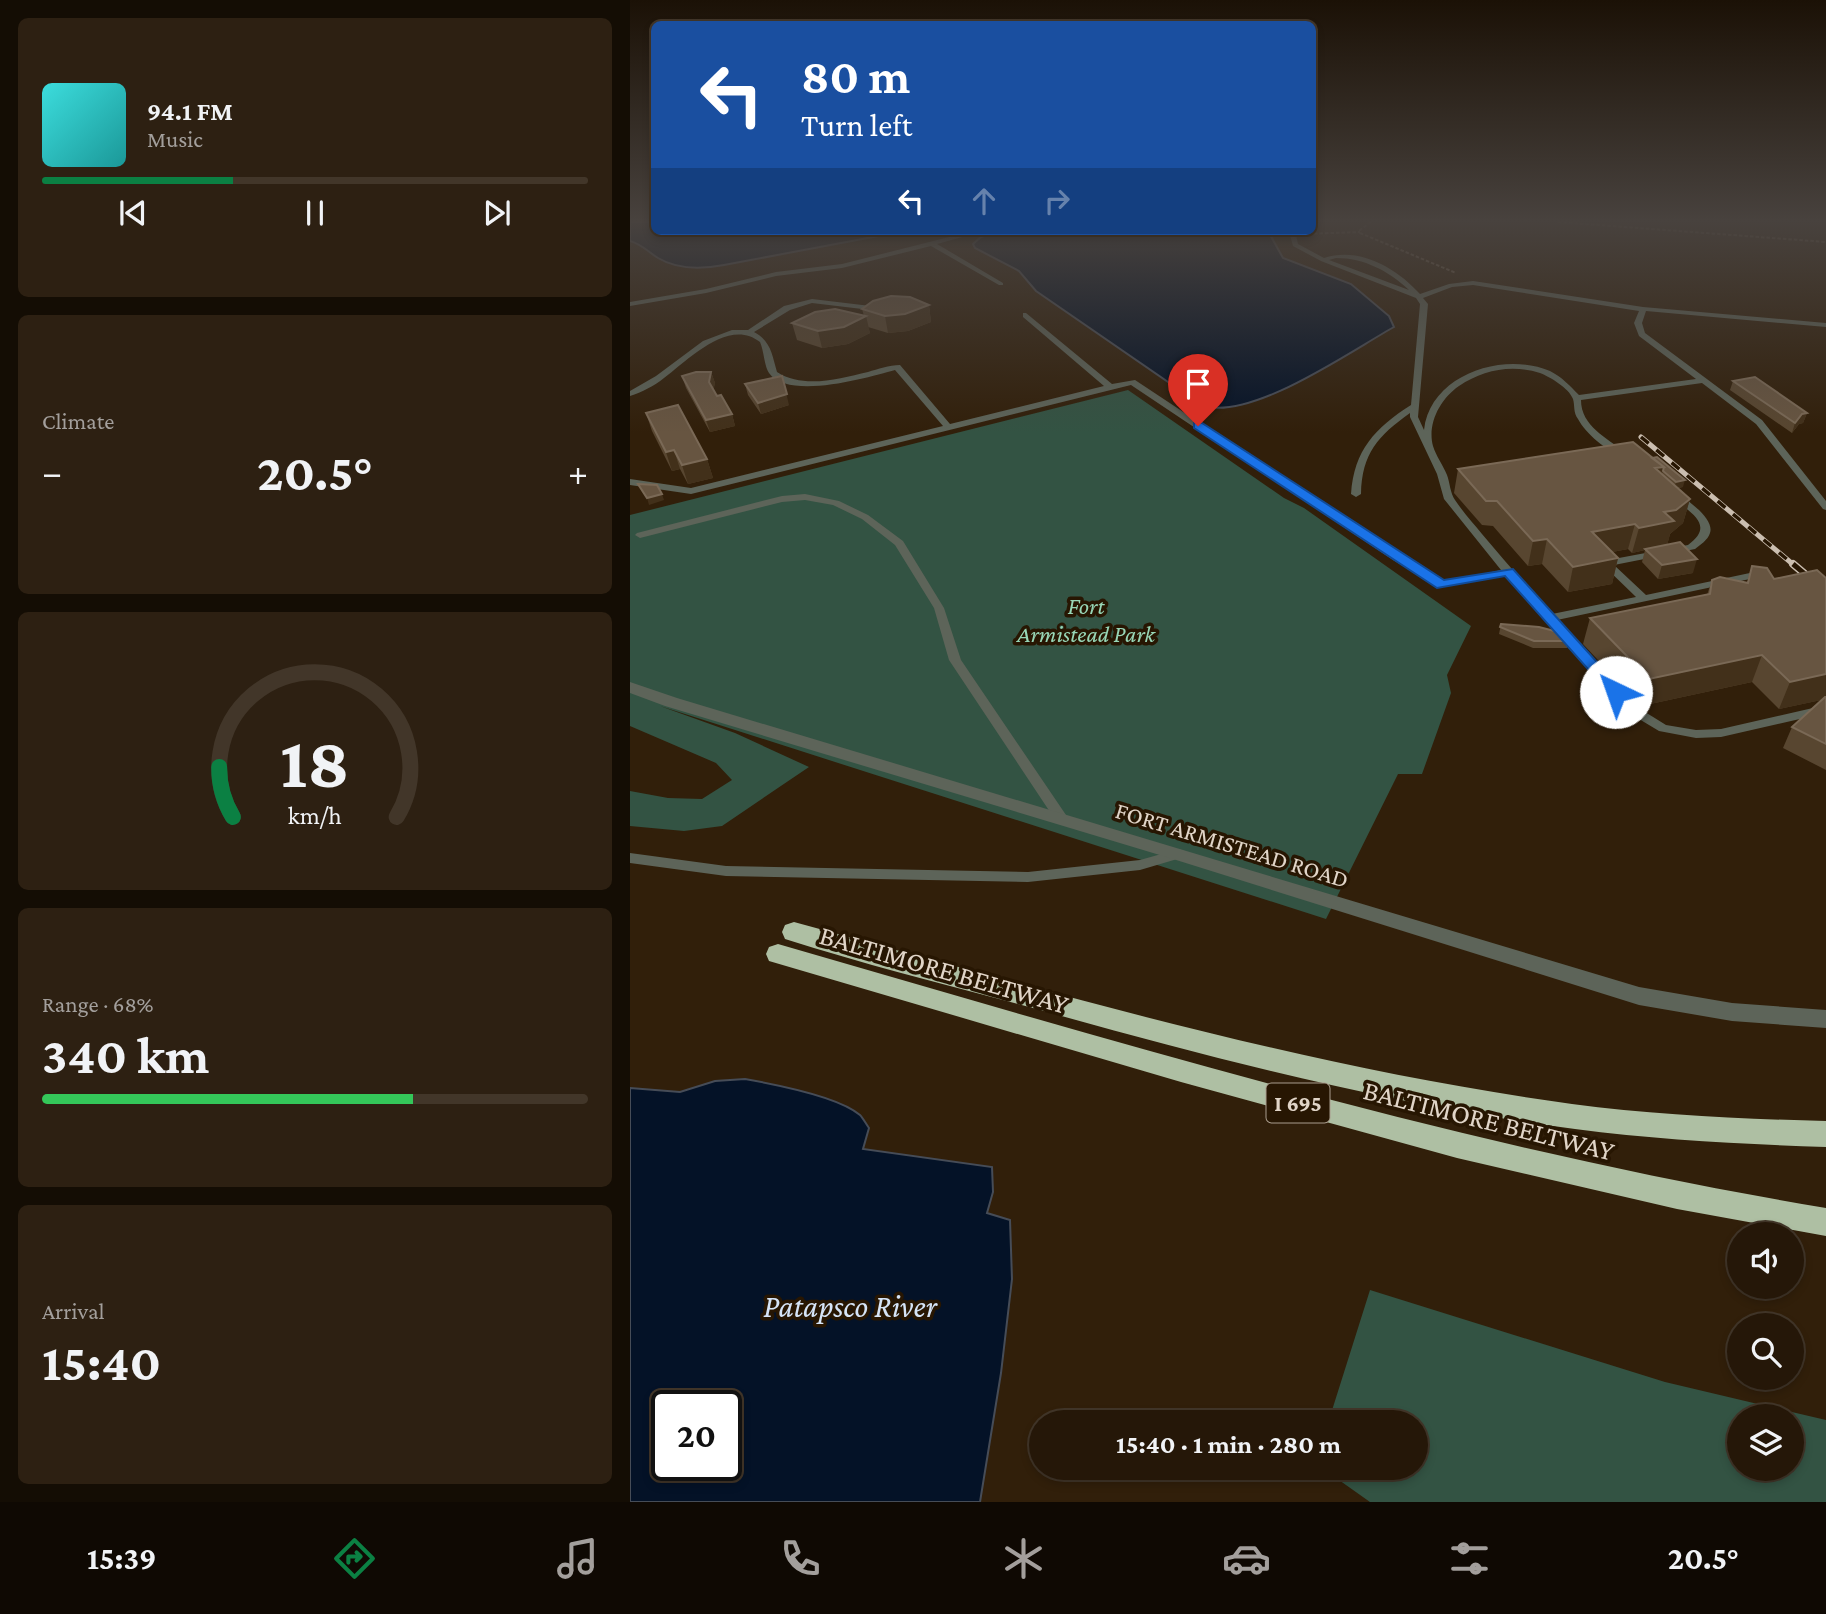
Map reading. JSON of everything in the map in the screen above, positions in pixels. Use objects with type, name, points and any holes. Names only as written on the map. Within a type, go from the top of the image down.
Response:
[{"type":"highway","name":"BALTIMORE BELTWAY","points":[[1826,1134],[1689,1128],[1572,1116],[1454,1096],[1321,1070],[786,943],[1438,1142],[1572,1175],[1723,1206],[1826,1222]]},
{"type":"street","name":"FORT ARMISTEAD ROAD","points":[[630,687],[671,702],[1179,853],[1639,996],[1707,1009],[1826,1019]]},
{"type":"lane","points":[[630,304],[700,292]]},
{"type":"lane","points":[[1407,292],[1420,297],[1433,292]]},
{"type":"lane","points":[[1416,292],[1424,304],[1424,315],[1414,417],[1442,474],[1449,499],[1508,572],[1633,710],[1663,728],[1696,734],[1721,733],[1826,709]]},
{"type":"lane","points":[[1532,292],[1643,309],[1826,325]]},
{"type":"lane","points":[[748,333],[787,308],[812,301],[890,309]]},
{"type":"lane","points":[[1643,309],[1638,323],[1642,334],[1759,422],[1826,507]]},
{"type":"lane","points":[[1026,315],[1110,387]]},
{"type":"lane","points":[[630,394],[659,377],[680,358],[705,344],[730,333],[748,333],[760,338],[765,344],[773,373],[786,382],[833,382],[897,367],[948,427]]},
{"type":"lane","points":[[1428,448],[1430,416],[1437,402],[1463,379],[1477,371],[1509,366],[1540,371],[1564,384],[1577,398]]},
{"type":"lane","points":[[1577,398],[1635,392],[1704,380]]},
{"type":"lane","points":[[630,482],[691,491],[1132,382],[1396,558],[1441,585],[1508,572]]},
{"type":"lane","points":[[1577,398],[1575,410],[1580,420],[1634,464]]},
{"type":"lane","points":[[1356,494],[1357,471],[1363,455],[1380,430],[1413,407]]},
{"type":"lane","points":[[1643,598],[1607,563],[1691,547],[1703,541],[1707,533],[1706,525],[1699,516],[1667,489]]},
{"type":"lane","points":[[639,535],[782,499],[804,497],[836,503],[885,530],[910,556],[939,608],[955,660],[1061,818]]},
{"type":"lane","points":[[1550,618],[1764,573]]},
{"type":"lane","points":[[630,858],[726,871],[1028,877],[1140,865],[1179,853]]},
{"type":"green space","name":"Fort Armistead Park","points":[[1128,390],[1284,498],[1304,508],[1471,626],[1447,675],[1451,693],[1422,774],[1398,774],[1326,919],[660,706],[735,733],[809,767],[722,826],[684,831],[630,826],[630,791],[668,798],[702,799],[732,780],[716,763],[630,726],[630,515]]},
{"type":"green space","points":[[1370,1290],[1665,1382],[1758,1404],[1727,1404],[1727,1481],[1804,1481],[1804,1415],[1826,1420],[1826,1502],[1370,1502],[1339,1480],[1428,1480],[1428,1410],[1332,1410]]},
{"type":"water","points":[[1038,292],[1361,292],[1389,316],[1394,327],[1327,367],[1274,394],[1224,408],[1203,406]]},
{"type":"water","name":"Patapsco River","points":[[745,1079],[772,1084],[837,1102],[860,1115],[869,1128],[863,1149],[992,1167],[993,1192],[987,1213],[1010,1220],[1012,1279],[1001,1373],[980,1502],[630,1502],[630,1088],[680,1092],[715,1081]]},
{"type":"building","points":[[891,296],[910,297],[929,305],[905,314],[885,316],[862,309],[873,301]]},
{"type":"building","points":[[835,309],[866,316],[844,327],[818,331],[792,323],[815,312]]},
{"type":"building","points":[[711,372],[709,382],[717,396],[721,395],[732,414],[706,420],[682,376]]},
{"type":"building","points":[[782,376],[787,394],[758,403],[745,384]]},
{"type":"building","points":[[1755,377],[1807,413],[1802,414],[1795,423],[1733,381]]},
{"type":"building","points":[[678,405],[707,459],[682,465],[674,450],[666,452],[646,413]]},
{"type":"building","points":[[1633,442],[1664,467],[1655,468],[1690,499],[1676,510],[1664,512],[1674,521],[1639,528],[1635,524],[1592,532],[1618,558],[1573,567],[1547,539],[1533,541],[1497,501],[1486,501],[1458,469]]},
{"type":"building","points":[[1657,457],[1685,480],[1676,482],[1663,471],[1664,467],[1652,458]]},
{"type":"building","points":[[638,484],[657,485],[662,494],[647,498]]},
{"type":"building","points":[[1680,542],[1697,559],[1662,565],[1645,549]]},
{"type":"building","points":[[1752,566],[1767,568],[1774,579],[1817,570],[1826,578],[1826,674],[1790,682],[1762,655],[1649,679],[1590,618],[1710,594],[1712,580],[1720,577],[1748,583]]},
{"type":"building","points":[[1501,624],[1539,627],[1562,633],[1569,641],[1534,641],[1500,627]]},
{"type":"building","points":[[1826,697],[1826,744],[1792,727]]},
{"type":"railway","points":[[1641,437],[1795,566]]},
{"type":"railway","points":[[1793,564],[1826,592]]},
{"type":"route","points":[[1198,426],[1441,585],[1508,572],[1616,692]]}]
